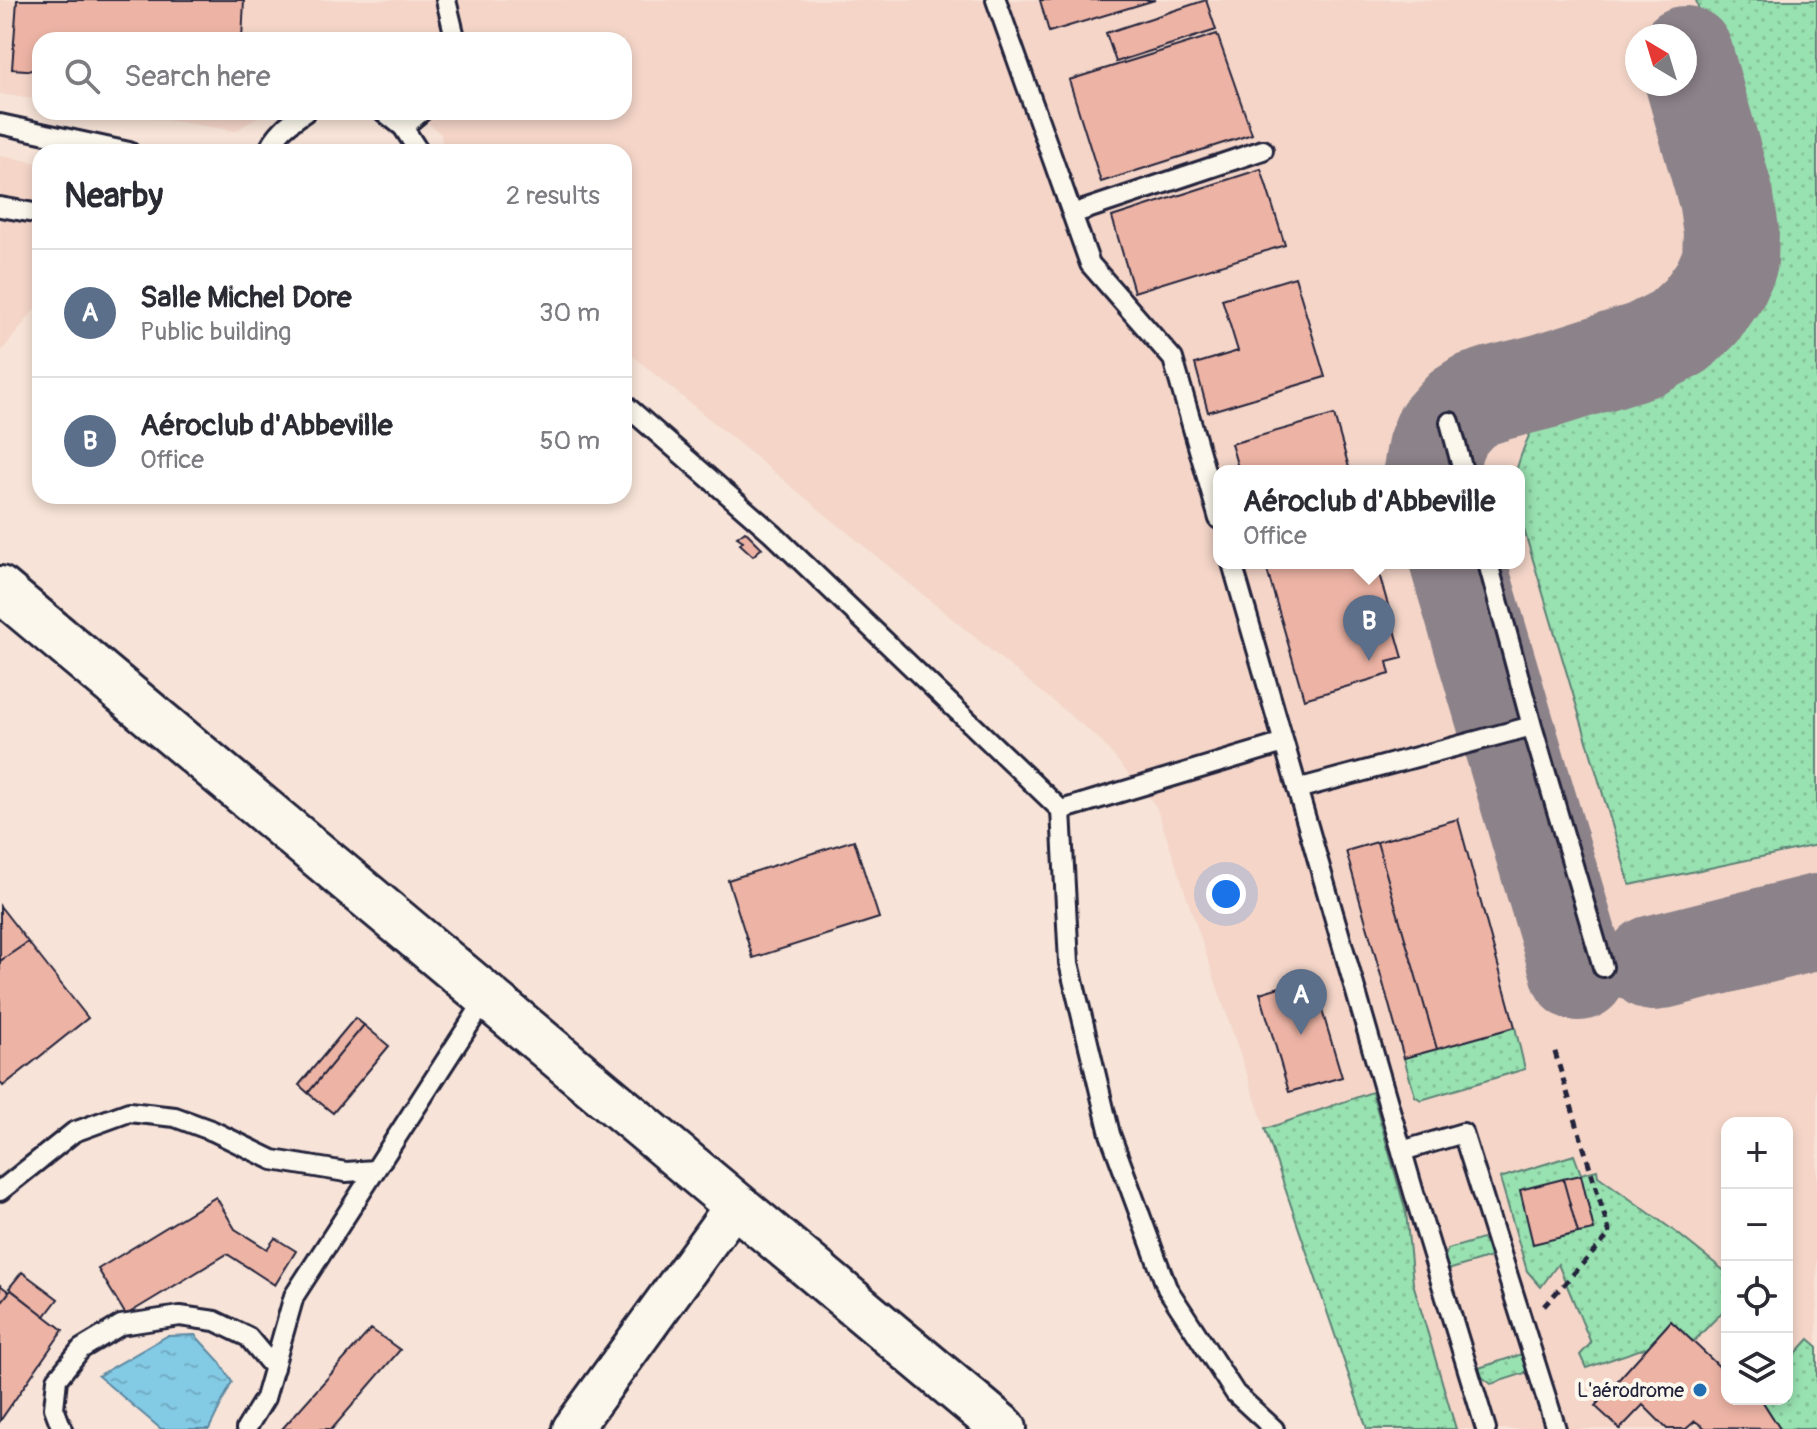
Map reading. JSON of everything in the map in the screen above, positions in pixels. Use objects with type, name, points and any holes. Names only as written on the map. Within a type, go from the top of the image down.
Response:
[{"type":"main road","points":[[0,589],[1004,1429]]},
{"type":"street","points":[[572,1429],[735,1205]]},
{"type":"lane","points":[[446,0],[454,32]]},
{"type":"lane","points":[[996,0],[1090,264],[1173,359],[1213,498]]},
{"type":"lane","points":[[271,144],[294,120]]},
{"type":"lane","points":[[394,120],[414,144]]},
{"type":"lane","points":[[403,127],[411,120]]},
{"type":"lane","points":[[0,124],[92,144]]},
{"type":"lane","points":[[1072,214],[1263,150]]},
{"type":"lane","points":[[0,207],[32,213]]},
{"type":"lane","points":[[632,411],[772,533],[1061,810],[1069,963],[1110,1134],[1167,1288],[1235,1393],[1274,1429]]},
{"type":"lane","points":[[1450,422],[1461,465]]},
{"type":"lane","points":[[1234,569],[1486,1429]]},
{"type":"lane","points":[[1490,569],[1603,967]]},
{"type":"lane","points":[[1297,789],[1532,726]]},
{"type":"lane","points":[[1061,810],[1284,743]]},
{"type":"lane","points":[[246,1429],[265,1398],[294,1296],[487,997]]},
{"type":"lane","points":[[0,1191],[74,1132],[129,1112],[175,1117],[213,1131],[273,1160],[346,1172],[375,1170]]},
{"type":"lane","points":[[1402,1151],[1463,1133],[1556,1429]]},
{"type":"lane","points":[[62,1429],[54,1408],[57,1379],[81,1349],[121,1325],[180,1316],[215,1321],[248,1337],[274,1368]]},
{"type":"path","points":[[1524,1327],[1610,1234],[1554,1049]]},
{"type":"shaded area","points":[[0,0],[1817,0],[1817,1429],[1367,1429],[1156,806],[1099,739],[632,356],[632,144],[442,144],[441,134],[425,120],[632,120],[632,32],[32,32],[32,99],[0,94]]},
{"type":"shaded area","points":[[167,120],[253,120],[236,131]]},
{"type":"shaded area","points":[[0,156],[32,162],[32,313],[0,353]]},
{"type":"green space","points":[[1696,0],[1817,0],[1817,845],[1630,885],[1525,533],[1525,465],[1518,465],[1540,418],[1562,399],[1678,355],[1695,345],[1721,322],[1740,292],[1753,241],[1752,200]]},
{"type":"green space","points":[[1515,1027],[1525,1069],[1421,1100],[1415,1096],[1404,1058]]},
{"type":"green space","points":[[1372,1092],[1406,1212],[1413,1283],[1456,1429],[1367,1429],[1265,1129]]},
{"type":"green space","points":[[1574,1155],[1581,1174],[1597,1170],[1598,1176],[1721,1268],[1721,1313],[1693,1342],[1671,1321],[1648,1347],[1586,1368],[1580,1355],[1591,1343],[1558,1264],[1541,1287],[1527,1271],[1500,1178]]},
{"type":"green space","points":[[1482,1239],[1490,1246],[1494,1256],[1448,1270],[1444,1259],[1448,1249]]},
{"type":"green space","points":[[1809,1339],[1817,1346],[1817,1429],[1780,1429],[1765,1405],[1793,1405],[1793,1356]]},
{"type":"green space","points":[[1525,1353],[1528,1364],[1525,1373],[1491,1384],[1482,1377],[1479,1368]]},
{"type":"water","points":[[195,1335],[220,1362],[232,1382],[209,1429],[161,1429],[98,1376],[167,1336]]},
{"type":"building","points":[[17,0],[244,0],[242,32],[32,32],[32,70],[12,69]]},
{"type":"building","points":[[1040,0],[1155,0],[1049,32]]},
{"type":"building","points":[[1206,0],[1216,30],[1116,62],[1106,33]]},
{"type":"building","points":[[1217,34],[1252,134],[1101,182],[1069,80]]},
{"type":"building","points":[[1261,169],[1285,245],[1134,292],[1112,217]]},
{"type":"building","points":[[1295,277],[1325,377],[1208,412],[1195,364],[1238,351],[1222,299]]},
{"type":"building","points":[[1334,415],[1348,465],[1237,465],[1231,444]]},
{"type":"building","points":[[745,531],[762,548],[753,556],[737,537]]},
{"type":"building","points":[[1267,569],[1378,569],[1403,658],[1387,662],[1390,674],[1304,699]]},
{"type":"building","points":[[1458,819],[1515,1027],[1437,1049],[1377,842]]},
{"type":"building","points":[[854,840],[879,918],[753,958],[728,880]]},
{"type":"building","points":[[1377,842],[1437,1049],[1404,1058],[1346,851]]},
{"type":"building","points":[[0,906],[28,942],[0,961]]},
{"type":"building","points":[[28,942],[88,1018],[3,1086],[0,1082],[0,961]]},
{"type":"building","points":[[1312,977],[1342,1077],[1289,1092],[1260,993]]},
{"type":"building","points":[[355,1018],[364,1025],[308,1093],[299,1085]]},
{"type":"building","points":[[364,1025],[389,1046],[333,1113],[308,1093]]},
{"type":"building","points":[[1581,1175],[1594,1230],[1578,1233],[1563,1179]]},
{"type":"building","points":[[1563,1179],[1578,1233],[1533,1244],[1520,1190]]},
{"type":"building","points":[[216,1197],[235,1229],[267,1249],[275,1238],[296,1251],[275,1285],[227,1254],[126,1315],[98,1269]]},
{"type":"building","points":[[22,1272],[58,1299],[45,1316],[9,1288]]},
{"type":"building","points":[[0,1285],[9,1292],[0,1304]]},
{"type":"building","points":[[11,1290],[63,1330],[0,1421],[0,1304]]},
{"type":"building","points":[[1671,1321],[1721,1368],[1721,1405],[1765,1405],[1780,1429],[1705,1428],[1695,1421],[1686,1429],[1667,1429],[1643,1405],[1620,1429],[1595,1406]]},
{"type":"building","points":[[371,1329],[400,1350],[332,1429],[282,1429]]},
{"type":"taxiway","points":[[1432,465],[1443,429],[1461,409],[1475,400],[1646,349],[1679,332],[1701,311],[1720,284],[1730,261],[1731,231],[1726,198],[1697,96]]},
{"type":"taxiway","points":[[1460,569],[1579,973]]},
{"type":"taxiway","points":[[1654,963],[1817,922]]},
{"type":"place","name":"Aéroclub d'Abbeville","points":[[1369,661]]},
{"type":"place","name":"Salle Michel Dore","points":[[1301,1035]]},
{"type":"place","name":"L'aérodrome","points":[[1700,1390]]}]
